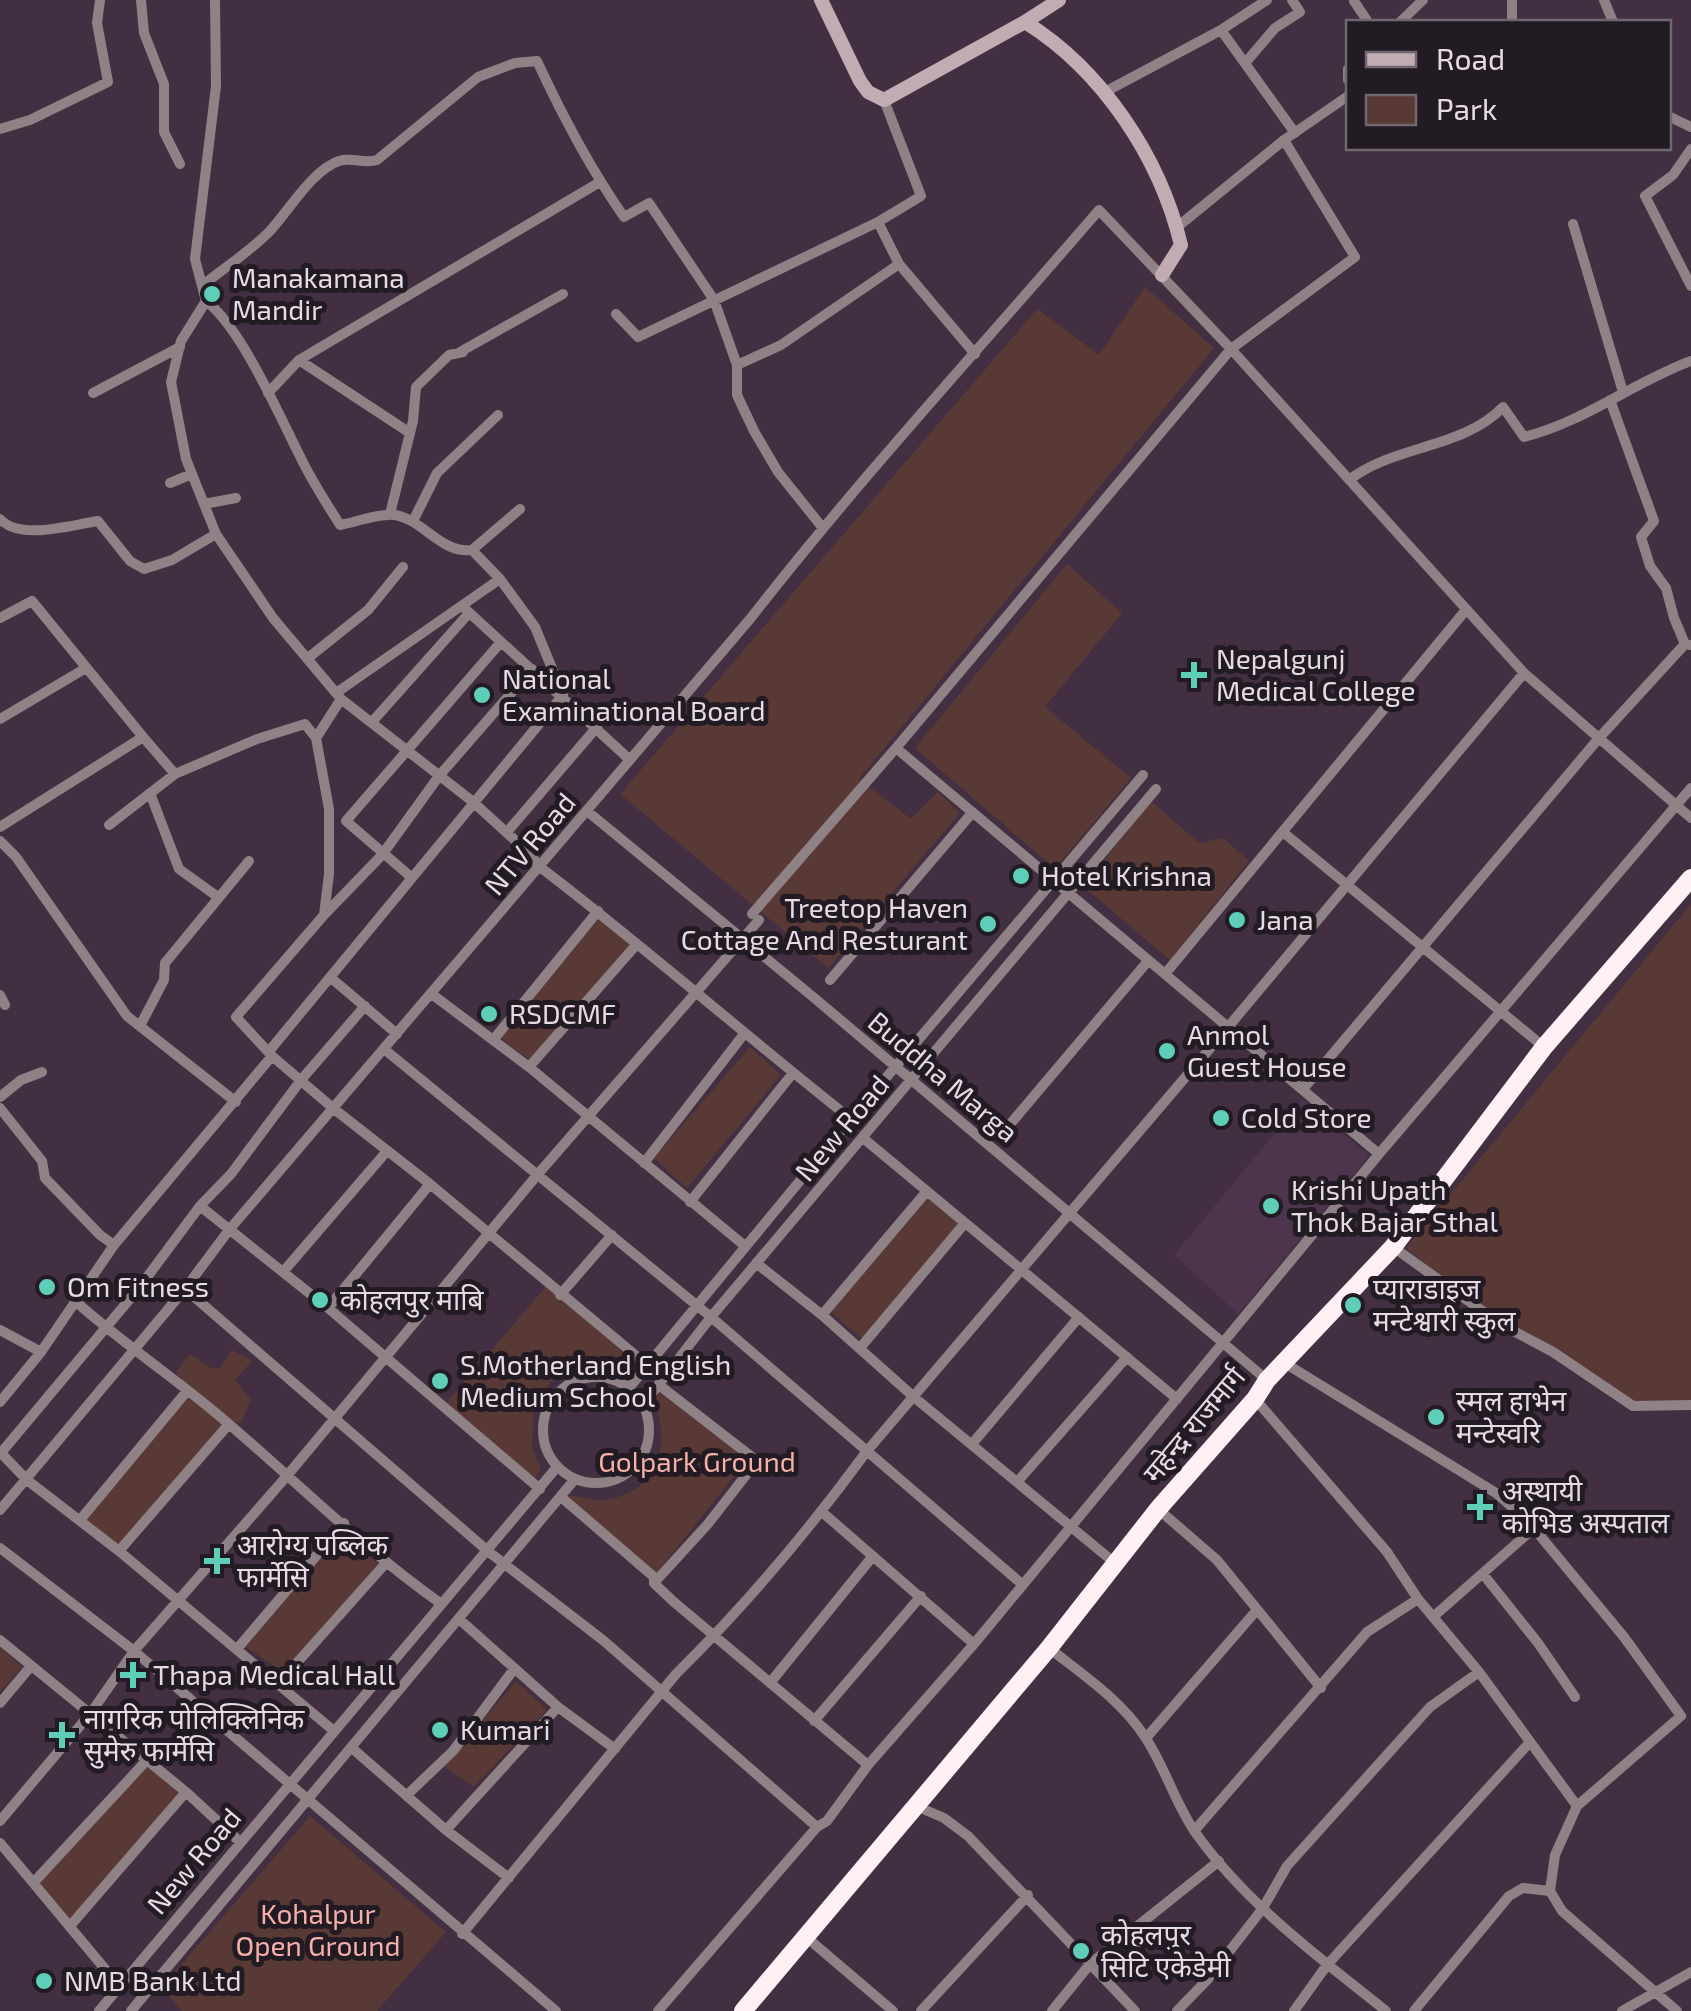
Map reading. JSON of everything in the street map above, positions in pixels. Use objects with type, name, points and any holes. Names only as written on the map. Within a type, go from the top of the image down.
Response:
[{"type":"highway","name":"महेन्द्र राजमार्ग","points":[[742,2011],[1049,1648],[1158,1509],[1255,1399],[1267,1380],[1393,1247],[1544,1048],[1691,878]]},
{"type":"street","points":[[0,129],[30,120],[108,82],[97,23],[100,0]]},
{"type":"street","points":[[140,0],[144,33],[164,84],[164,132],[180,164]]},
{"type":"street","points":[[215,0],[216,86],[196,260],[206,301],[221,312],[310,475],[340,524],[390,514],[413,521],[461,551],[472,550],[520,508]]},
{"type":"street","points":[[616,314],[638,337],[878,222],[921,196],[884,100],[868,92],[860,82],[821,0]]},
{"type":"street","points":[[884,100],[1026,22],[1035,7],[1059,0]]},
{"type":"street","points":[[1103,92],[1220,30],[1267,0]]},
{"type":"street","points":[[1246,62],[1276,28],[1300,12],[1292,0]]},
{"type":"street","points":[[1402,20],[1424,0]]},
{"type":"street","points":[[1026,22],[1052,39],[1125,118],[1152,169],[1176,228],[1180,245],[1162,274],[1524,673],[1691,818]]},
{"type":"street","points":[[1220,30],[1295,133]]},
{"type":"street","points":[[202,286],[268,233],[300,193],[336,162],[364,164],[377,160],[478,77],[537,60],[600,182],[624,217],[650,203],[714,300],[737,365],[737,395],[754,431],[778,472],[822,527]]},
{"type":"street","points":[[1176,228],[1284,140],[1346,97]]},
{"type":"street","points":[[0,1821],[90,1714],[134,1651],[286,1477],[538,1174],[744,939],[756,917],[1231,350],[1355,257],[1284,140]]},
{"type":"street","points":[[1691,150],[1672,175],[1646,196],[1691,286]]},
{"type":"street","points":[[268,393],[299,360],[600,182]]},
{"type":"street","name":"NTV Road","points":[[0,1510],[230,1230],[750,619],[822,527],[1099,210],[1162,274]]},
{"type":"street","points":[[878,222],[899,264],[976,354]]},
{"type":"street","points":[[1573,224],[1623,392]]},
{"type":"street","points":[[737,365],[781,344],[899,264]]},
{"type":"street","points":[[390,514],[410,433],[416,387],[450,356],[564,294]]},
{"type":"street","points":[[206,301],[180,347],[171,382],[192,474],[216,534],[273,618],[339,696],[472,802],[540,867],[699,992],[744,1034],[850,1119]]},
{"type":"street","points":[[93,393],[180,347]]},
{"type":"street","points":[[450,356],[463,352]]},
{"type":"street","points":[[299,360],[410,433]]},
{"type":"street","points":[[1349,480],[1370,467],[1488,423],[1504,407],[1524,437],[1544,432],[1691,361]]},
{"type":"street","points":[[1303,1088],[1599,738],[1688,644],[1674,618],[1666,588],[1650,566],[1641,537],[1654,521],[1610,400]]},
{"type":"street","points":[[413,521],[437,474],[498,414]]},
{"type":"street","points":[[170,483],[192,474]]},
{"type":"street","points":[[204,504],[236,498]]},
{"type":"street","points":[[0,518],[5,525],[21,530],[98,521],[130,561],[144,569],[172,560],[216,534]]},
{"type":"street","points":[[472,550],[535,627],[562,695]]},
{"type":"street","points":[[308,658],[368,610],[403,567]]},
{"type":"street","points":[[316,738],[339,696],[465,610],[500,580]]},
{"type":"street","points":[[0,618],[32,601],[175,774]]},
{"type":"street","points":[[465,610],[629,759]]},
{"type":"street","points":[[372,722],[465,610]]},
{"type":"street","points":[[1165,974],[1466,610]]},
{"type":"street","points":[[346,821],[501,642]]},
{"type":"street","points":[[0,719],[86,668]]},
{"type":"street","points":[[532,669],[439,776],[382,854],[236,1017],[334,1109],[646,1364]]},
{"type":"street","points":[[462,1934],[662,1692],[822,1512],[867,1450],[915,1398],[1524,673]]},
{"type":"street","points":[[0,1402],[114,1245],[236,1102],[330,977],[562,695]]},
{"type":"street","points":[[109,825],[175,774],[257,739],[305,724],[316,738],[328,810],[324,915]]},
{"type":"street","points":[[506,832],[597,727]]},
{"type":"street","points":[[0,827],[143,737]]},
{"type":"street","points":[[896,748],[1380,1154]]},
{"type":"street","name":"New Road","points":[[628,1388],[850,1119],[1143,776]]},
{"type":"street","points":[[658,2011],[817,1827],[827,1821],[868,1766],[1691,788]]},
{"type":"street","name":"New Road","points":[[642,1406],[711,1317],[1156,789]]},
{"type":"street","points":[[150,793],[179,869],[218,897]]},
{"type":"street","points":[[328,810],[411,876]]},
{"type":"street","name":"Buddha Marga","points":[[587,811],[1267,1380]]},
{"type":"street","points":[[830,980],[972,813]]},
{"type":"street","points":[[1284,833],[1544,1048]]},
{"type":"street","points":[[0,841],[128,1016],[236,1102]]},
{"type":"street","points":[[140,1026],[164,980],[165,963],[249,861]]},
{"type":"street","points":[[494,1039],[598,911]]},
{"type":"street","points":[[528,1067],[637,944]]},
{"type":"street","points":[[1006,1129],[1148,960]]},
{"type":"street","points":[[330,977],[396,1034]]},
{"type":"street","points":[[434,994],[744,1246]]},
{"type":"street","points":[[334,1731],[27,1480],[0,1453],[146,1280],[200,1206],[231,1174],[301,1080],[365,1006]]},
{"type":"street","points":[[644,1163],[744,1034]]},
{"type":"street","points":[[384,1049],[711,1317],[1023,1585]]},
{"type":"street","points":[[0,1097],[21,1080],[42,1072]]},
{"type":"street","points":[[690,1202],[794,1073]]},
{"type":"street","points":[[0,1108],[42,1161],[45,1178],[114,1245]]},
{"type":"street","points":[[864,1138],[1177,1400]]},
{"type":"street","points":[[283,1272],[387,1151]]},
{"type":"street","points":[[328,1308],[430,1184]]},
{"type":"street","points":[[822,1315],[928,1192]]},
{"type":"street","points":[[200,1206],[328,1308],[540,1489]]},
{"type":"street","points":[[860,1348],[966,1223]]},
{"type":"street","points":[[560,1295],[612,1235]]},
{"type":"street","points":[[1393,1247],[1502,1325],[1553,1352],[1633,1406],[1691,1405]]},
{"type":"street","points":[[756,1263],[1117,1565]]},
{"type":"street","points":[[185,1289],[502,1563],[604,1641],[817,1827]]},
{"type":"street","points":[[74,1300],[230,1424],[385,1564],[440,1604]]},
{"type":"street","points":[[972,1444],[1080,1317]]},
{"type":"street","points":[[0,1330],[40,1352]]},
{"type":"street","points":[[1018,1481],[1128,1356]]},
{"type":"street","points":[[1283,1362],[1496,1492],[1534,1528],[1624,1637],[1681,1716],[1577,1806],[1554,1855],[1550,1891],[1562,1911],[1677,2011]]},
{"type":"street","points":[[588,1378],[609,1379],[628,1388],[642,1406],[648,1433],[639,1460],[617,1479],[589,1483],[558,1467],[546,1450],[543,1429],[548,1408],[560,1391],[588,1378]]},
{"type":"street","points":[[654,1582],[707,1525],[756,1461],[659,1385]]},
{"type":"street","points":[[80,1520],[187,1390]]},
{"type":"street","points":[[1255,1399],[1387,1552],[1418,1599],[1480,1672],[1577,1806]]},
{"type":"street","points":[[118,1551],[230,1424]]},
{"type":"street","name":"New Road","points":[[99,2011],[558,1467]]},
{"type":"street","name":"New Road","points":[[132,2011],[575,1479]]},
{"type":"street","points":[[561,1497],[654,1577],[654,1582],[714,1636],[868,1766]]},
{"type":"street","points":[[1158,1509],[1217,1560],[1321,1688]]},
{"type":"street","points":[[822,1512],[974,1644]]},
{"type":"street","points":[[237,1649],[344,1523]]},
{"type":"street","points":[[1434,1617],[1534,1528]]},
{"type":"street","points":[[0,1548],[134,1651],[556,2011]]},
{"type":"street","points":[[770,1683],[874,1556]]},
{"type":"street","points":[[278,1684],[385,1564]]},
{"type":"street","points":[[1483,1574],[1538,1643],[1575,1698]]},
{"type":"street","points":[[814,1720],[922,1596]]},
{"type":"street","points":[[1194,1831],[1367,1632],[1418,1599]]},
{"type":"street","points":[[1146,1738],[1256,1612]]},
{"type":"street","points":[[458,1619],[558,1707],[614,1749]]},
{"type":"street","points":[[0,1640],[186,1792],[239,1842]]},
{"type":"street","points":[[1049,1648],[1118,1702],[1146,1738],[1194,1831],[1219,1862],[1264,1908],[1386,2011]]},
{"type":"street","points":[[0,1703],[31,1666]]},
{"type":"street","points":[[408,1794],[453,1751],[514,1669]]},
{"type":"street","points":[[1177,2011],[1208,1979],[1264,1908],[1287,1866],[1430,1707],[1480,1672]]},
{"type":"street","points":[[446,1830],[558,1707]]},
{"type":"street","points":[[1294,2011],[1327,1964],[1530,1742]]},
{"type":"street","points":[[353,1749],[508,1878]]},
{"type":"street","points":[[34,1882],[146,1760]]},
{"type":"street","points":[[70,1926],[186,1792]]},
{"type":"street","points":[[915,1806],[944,1818],[968,1836],[1135,2011]]},
{"type":"street","points":[[0,1844],[120,1986]]},
{"type":"street","points":[[1052,2011],[1090,1964],[1219,1862]]},
{"type":"street","points":[[1414,2011],[1509,1896],[1522,1888],[1550,1891]]},
{"type":"street","points":[[921,2011],[1028,1895]]},
{"type":"street","points":[[805,1936],[894,2011]]},
{"type":"street","points":[[1622,2011],[1691,1972]]},
{"type":"shaded area","name":"Krishi Upath Thok Bajar Sthal","points":[[1303,1099],[1369,1156],[1238,1314],[1174,1255]]},
{"type":"green space","points":[[1145,287],[1214,348],[859,779],[911,819],[938,792],[960,813],[828,968],[620,794],[1037,309],[1099,355]]},
{"type":"green space","points":[[1067,564],[1122,613],[1045,707],[1131,778],[1055,869],[915,748]]},
{"type":"green space","points":[[1150,800],[1199,843],[1223,838],[1249,861],[1170,960],[1084,887]]},
{"type":"green space","points":[[1691,904],[1691,1405],[1633,1406],[1502,1325],[1406,1248]]},
{"type":"green space","points":[[600,917],[631,945],[529,1060],[501,1038]]},
{"type":"green space","points":[[750,1047],[781,1075],[687,1188],[654,1158]]},
{"type":"green space","points":[[929,1196],[962,1223],[863,1340],[830,1311]]},
{"type":"green space","name":"Golpark Ground","points":[[548,1284],[636,1359],[622,1374],[587,1365],[551,1381],[534,1409],[532,1448],[541,1469],[534,1480],[443,1407]]},
{"type":"green space","points":[[232,1350],[252,1361],[235,1380],[251,1400],[240,1424],[204,1402],[176,1372],[190,1354],[211,1368],[220,1368]]},
{"type":"green space","name":"Golpark Ground","points":[[662,1388],[750,1456],[656,1574],[565,1497],[604,1500],[638,1488],[649,1477],[656,1464],[661,1433],[653,1399]]},
{"type":"green space","points":[[186,1394],[226,1425],[118,1548],[83,1521]]},
{"type":"green space","points":[[342,1532],[378,1564],[283,1672],[246,1647]]},
{"type":"green space","points":[[0,1647],[22,1667],[0,1692]]},
{"type":"green space","points":[[516,1681],[547,1710],[474,1787],[444,1766]]},
{"type":"green space","points":[[147,1760],[186,1792],[70,1926],[34,1882]]},
{"type":"green space","name":"Kohalpur Open Ground","points":[[310,1816],[446,1932],[377,2011],[181,2011],[162,1987]]},
{"type":"place","name":"Manakamana Mandir","points":[[212,294]]},
{"type":"place","name":"Nepalgunj Medical College","points":[[1194,675]]},
{"type":"place","name":"National Examinational Board","points":[[482,695]]},
{"type":"place","name":"Hotel Krishna","points":[[1021,876]]},
{"type":"place","name":"Jana","points":[[1237,920]]},
{"type":"place","name":"Treetop Haven Cottage And Resturant","points":[[988,924]]},
{"type":"place","name":"RSDCMF","points":[[489,1014]]},
{"type":"place","name":"Anmol Guest House","points":[[1167,1051]]},
{"type":"place","name":"Cold Store","points":[[1221,1118]]},
{"type":"place","name":"Krishi Upath Thok Bajar Sthal","points":[[1271,1206]]},
{"type":"place","name":"Om Fitness","points":[[47,1287]]},
{"type":"place","name":"कोहलपुर माबि","points":[[320,1300]]},
{"type":"place","name":"प्याराडाइज मन्टेश्वारी स्कुल","points":[[1353,1305]]},
{"type":"place","name":"S.Motherland English Medium School","points":[[440,1381]]},
{"type":"place","name":"स्मल हाभेन मन्टेस्वरि","points":[[1436,1417]]},
{"type":"place","name":"अस्थायी कोभिड अस्पताल","points":[[1480,1507]]},
{"type":"place","name":"आरोग्य पब्लिक फार्मेसि","points":[[217,1561]]},
{"type":"place","name":"Thapa Medical Hall","points":[[133,1675]]},
{"type":"place","name":"Kumari","points":[[440,1730]]},
{"type":"place","name":"नागरिक पोलिक्लिनिक सुमेरु फार्मेसि","points":[[62,1735]]},
{"type":"place","name":"कोहलपुर सिटि एकेडेमी","points":[[1081,1951]]},
{"type":"place","name":"NMB Bank Ltd","points":[[44,1981]]}]
